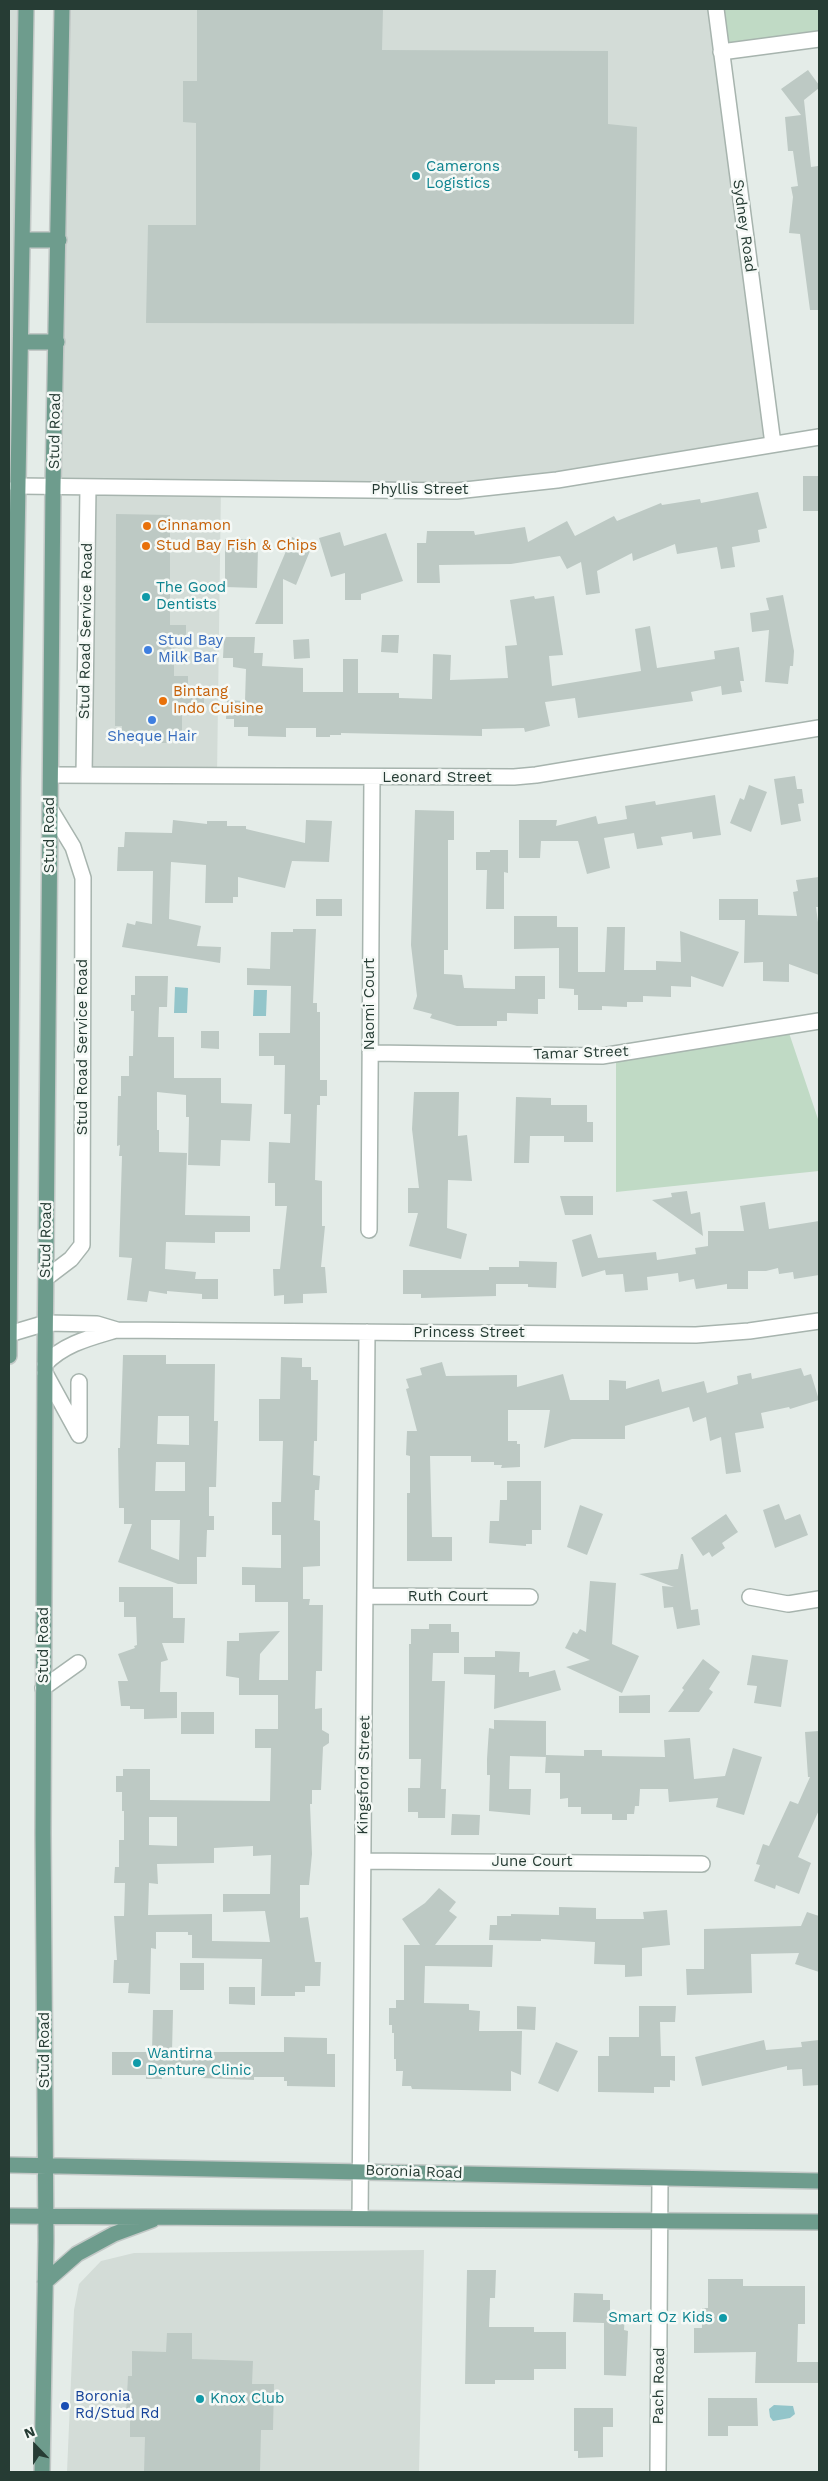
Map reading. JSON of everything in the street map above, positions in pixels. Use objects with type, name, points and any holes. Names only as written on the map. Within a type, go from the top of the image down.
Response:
[{"type":"main road","points":[[9,1356],[14,496],[22,342],[26,9]]},
{"type":"main road","name":"Stud Road","points":[[42,2472],[46,2216],[43,1688],[45,1369],[53,486],[62,9]]},
{"type":"main road","points":[[24,240],[59,240]]},
{"type":"main road","points":[[22,342],[57,342]]},
{"type":"main road","name":"Boronia Road","points":[[9,2164],[819,2181]]},
{"type":"main road","points":[[9,2216],[819,2222]]},
{"type":"main road","points":[[44,2282],[77,2254],[114,2234],[161,2217]]},
{"type":"street","name":"Sydney Road","points":[[716,9],[773,444]]},
{"type":"street","points":[[721,52],[819,39]]},
{"type":"street","name":"Phyllis Street","points":[[14,496],[53,486],[456,491],[557,480],[819,437]]},
{"type":"street","name":"Stud Road Service Road","points":[[84,775],[88,487]]},
{"type":"street","name":"Leonard Street","points":[[51,775],[372,778],[477,778],[536,775],[819,728]]},
{"type":"street","name":"Naomi Court","points":[[369,1230],[372,778]]},
{"type":"street","name":"Stud Road Service Road","points":[[46,1278],[76,1254],[82,1244],[84,878],[73,847],[50,809]]},
{"type":"street","name":"Tamar Street","points":[[370,1053],[602,1056],[819,1021]]},
{"type":"street","name":"Princess Street","points":[[9,1334],[46,1323],[97,1324],[117,1330],[696,1335],[749,1331],[819,1321]]},
{"type":"street","name":"Princess Street","points":[[45,1369],[55,1354],[69,1345],[117,1330]]},
{"type":"street","name":"Kingsford Street","points":[[360,2218],[367,1332]]},
{"type":"street","points":[[45,1369],[79,1435],[79,1382]]},
{"type":"street","name":"Ruth Court","points":[[366,1596],[530,1597]]},
{"type":"street","points":[[750,1597],[788,1604],[819,1600]]},
{"type":"street","points":[[43,1688],[78,1663]]},
{"type":"street","name":"June Court","points":[[363,1861],[702,1864]]},
{"type":"street","name":"Pach Road","points":[[658,2472],[660,2179]]},
{"type":"shaded area","points":[[9,9],[26,9],[17,490],[9,490]]},
{"type":"shaded area","points":[[62,9],[716,9],[773,444],[506,487],[221,488],[217,776],[84,775],[88,487],[53,486]]},
{"type":"shaded area","points":[[424,2250],[419,2472],[67,2472],[74,2310],[79,2284],[101,2261],[134,2253]]},
{"type":"green space","points":[[716,9],[819,9],[819,39],[721,52]]},
{"type":"green space","points":[[787,1027],[819,1122],[819,1171],[616,1192],[616,1054]]},
{"type":"water","points":[[175,987],[188,988],[187,1013],[174,1013]]},
{"type":"water","points":[[254,990],[267,990],[266,1016],[253,1016]]},
{"type":"water","points":[[774,2405],[793,2406],[795,2414],[790,2418],[773,2421],[770,2417],[769,2409]]},
{"type":"building","name":"Camerons Logistics","points":[[197,9],[383,9],[382,50],[608,51],[608,124],[637,127],[634,324],[146,323],[148,225],[196,225],[196,123],[183,122],[183,81],[197,81]]},
{"type":"building","points":[[808,70],[819,85],[819,88],[804,100],[811,167],[818,166],[819,174],[819,310],[810,310],[800,234],[789,233],[793,197],[791,187],[798,186],[793,151],[788,151],[785,117],[801,115],[781,89]]},
{"type":"building","points":[[803,476],[819,476],[819,511],[803,511]]},
{"type":"building","points":[[758,492],[767,528],[758,530],[760,542],[732,547],[735,567],[721,569],[717,547],[677,554],[675,544],[633,561],[632,553],[597,571],[600,593],[586,595],[581,562],[567,569],[560,556],[511,564],[439,565],[440,583],[417,583],[417,543],[426,543],[427,531],[474,531],[475,535],[525,527],[528,542],[567,521],[575,536],[614,516],[617,521],[661,503],[662,505],[700,499],[701,503]]},
{"type":"building","points":[[116,514],[170,515],[170,625],[186,625],[186,642],[174,641],[174,676],[188,676],[188,693],[204,692],[204,709],[182,709],[182,734],[173,734],[172,743],[122,743],[122,726],[115,726]]},
{"type":"building","points":[[340,532],[344,546],[386,533],[403,581],[361,594],[361,600],[345,600],[345,573],[331,577],[319,538]]},
{"type":"building","points":[[292,537],[312,546],[296,585],[283,579],[283,624],[255,624]]},
{"type":"building","points":[[225,539],[247,539],[247,548],[258,548],[257,588],[225,587]]},
{"type":"building","points":[[783,595],[794,651],[793,666],[790,666],[788,684],[765,682],[769,630],[752,632],[750,613],[769,610],[766,598]]},
{"type":"building","points":[[534,596],[535,599],[554,596],[563,655],[549,656],[552,686],[641,671],[635,629],[650,626],[657,668],[715,659],[714,651],[739,647],[744,681],[740,681],[742,692],[722,695],[721,686],[691,692],[693,701],[578,718],[575,698],[545,702],[550,726],[525,732],[524,728],[482,729],[482,736],[341,733],[341,735],[330,735],[330,737],[316,737],[316,728],[286,728],[286,737],[248,736],[248,727],[234,727],[234,719],[226,719],[227,700],[245,701],[246,669],[233,667],[233,658],[223,658],[224,637],[255,637],[254,653],[263,653],[262,666],[303,668],[303,692],[343,692],[343,659],[358,659],[358,693],[399,693],[399,698],[432,699],[433,654],[451,655],[450,680],[508,678],[505,646],[517,645],[510,600]]},
{"type":"building","points":[[382,635],[399,635],[398,653],[381,652]]},
{"type":"building","points":[[309,639],[310,658],[294,659],[293,640]]},
{"type":"building","points":[[795,776],[797,789],[802,789],[804,803],[798,804],[801,821],[781,825],[774,779]]},
{"type":"building","points":[[749,785],[767,792],[751,832],[730,823],[740,798],[744,800]]},
{"type":"building","points":[[715,795],[721,835],[693,839],[692,832],[661,837],[663,845],[637,849],[634,833],[604,838],[610,868],[587,874],[578,841],[541,841],[540,858],[519,858],[519,820],[557,820],[556,826],[596,816],[598,824],[627,819],[625,806],[655,801],[656,805]]},
{"type":"building","points":[[415,810],[454,811],[454,840],[448,840],[448,950],[444,950],[444,974],[462,975],[464,988],[515,989],[515,976],[545,976],[545,999],[538,999],[538,1014],[507,1013],[507,1021],[497,1021],[497,1026],[457,1026],[430,1018],[432,1014],[413,1009],[417,996],[411,945]]},
{"type":"building","points":[[173,820],[207,824],[207,821],[227,821],[227,826],[246,826],[246,829],[305,843],[306,820],[332,821],[329,862],[292,861],[285,888],[238,877],[238,897],[233,897],[233,903],[205,903],[206,865],[171,862],[169,919],[201,926],[197,946],[221,947],[220,963],[122,947],[127,923],[135,925],[136,921],[152,924],[153,871],[117,871],[118,847],[124,847],[125,832],[172,833]]},
{"type":"building","points":[[490,850],[508,850],[508,873],[504,872],[504,909],[486,909],[487,870],[476,870],[476,852],[490,852]]},
{"type":"building","points":[[819,877],[819,907],[816,907],[819,930],[819,975],[789,964],[789,982],[763,981],[763,962],[744,963],[745,920],[719,920],[719,899],[758,899],[758,915],[797,916],[793,892],[798,891],[796,880]]},
{"type":"building","points":[[316,899],[342,899],[342,916],[316,916]]},
{"type":"building","points":[[514,916],[557,916],[557,927],[578,927],[578,972],[605,972],[607,927],[625,927],[624,970],[656,970],[656,961],[681,962],[680,931],[739,952],[723,987],[691,976],[691,987],[671,986],[671,997],[643,996],[643,1002],[627,1002],[627,1007],[602,1006],[602,1010],[578,1010],[578,995],[574,995],[574,989],[559,988],[559,948],[514,949]]},
{"type":"building","points":[[293,929],[316,929],[313,1003],[317,1003],[317,1012],[320,1012],[320,1080],[327,1080],[327,1096],[320,1096],[320,1105],[317,1105],[315,1180],[322,1181],[322,1226],[325,1226],[321,1267],[325,1267],[327,1293],[303,1294],[303,1303],[284,1304],[284,1295],[274,1296],[273,1269],[280,1269],[287,1206],[275,1206],[275,1183],[268,1183],[269,1142],[290,1143],[291,1114],[284,1114],[285,1065],[274,1065],[274,1056],[259,1056],[259,1033],[290,1033],[291,986],[247,985],[247,968],[270,969],[271,932],[293,932]]},
{"type":"building","points":[[135,976],[168,976],[167,1007],[159,1007],[158,1037],[174,1037],[174,1078],[221,1078],[221,1103],[252,1104],[250,1141],[221,1140],[220,1166],[188,1165],[189,1117],[186,1117],[186,1095],[157,1092],[159,1152],[187,1153],[185,1215],[250,1216],[250,1232],[215,1232],[215,1243],[166,1242],[165,1269],[196,1272],[195,1279],[218,1279],[218,1299],[202,1299],[202,1294],[167,1291],[167,1294],[149,1291],[147,1302],[127,1300],[132,1258],[119,1257],[122,1156],[119,1156],[120,1145],[117,1146],[118,1096],[121,1096],[121,1076],[129,1076],[129,1056],[133,1056],[134,1011],[131,1011],[131,995],[135,995]]},
{"type":"building","points":[[201,1031],[219,1031],[219,1049],[201,1048]]},
{"type":"building","points":[[414,1092],[459,1092],[458,1136],[467,1135],[472,1181],[448,1180],[447,1228],[467,1234],[461,1259],[409,1246],[418,1213],[408,1213],[408,1188],[419,1188],[412,1129]]},
{"type":"building","points":[[516,1097],[551,1098],[551,1105],[587,1105],[587,1122],[593,1122],[593,1142],[564,1142],[564,1136],[530,1136],[529,1163],[514,1163]]},
{"type":"building","points":[[687,1191],[691,1214],[700,1212],[703,1236],[652,1200],[672,1197],[671,1193]]},
{"type":"building","points":[[560,1196],[593,1196],[593,1215],[565,1215]]},
{"type":"building","points":[[765,1202],[769,1229],[819,1221],[819,1275],[794,1279],[793,1272],[779,1274],[778,1268],[766,1271],[748,1271],[748,1289],[727,1289],[727,1284],[696,1289],[694,1279],[679,1282],[678,1273],[647,1277],[648,1290],[625,1292],[623,1274],[606,1275],[605,1270],[582,1277],[572,1240],[591,1234],[598,1258],[656,1252],[657,1260],[696,1254],[695,1248],[708,1246],[708,1231],[744,1231],[740,1206]]},
{"type":"building","points":[[519,1261],[557,1262],[556,1288],[528,1287],[528,1284],[496,1284],[496,1296],[421,1298],[421,1294],[403,1294],[403,1270],[489,1270],[489,1267],[519,1267]]},
{"type":"building","points":[[123,1355],[166,1355],[166,1364],[215,1364],[214,1421],[218,1421],[216,1487],[209,1487],[209,1516],[214,1516],[214,1530],[207,1530],[206,1557],[197,1557],[197,1584],[178,1584],[118,1562],[132,1524],[124,1524],[124,1508],[119,1508],[118,1448],[120,1448]],"holes":[[[158,1416],[189,1416],[189,1445],[157,1444]],[[156,1462],[185,1462],[185,1491],[155,1491]],[[151,1520],[180,1520],[179,1560],[151,1549]]]},
{"type":"building","points":[[281,1357],[302,1358],[302,1367],[311,1367],[311,1380],[318,1380],[317,1441],[314,1441],[313,1475],[320,1476],[319,1490],[315,1490],[314,1520],[320,1521],[320,1566],[303,1567],[303,1599],[310,1599],[309,1605],[323,1605],[322,1671],[316,1671],[315,1709],[322,1708],[322,1730],[329,1734],[329,1743],[323,1747],[321,1790],[312,1790],[312,1804],[310,1804],[312,1854],[309,1885],[300,1885],[300,1918],[308,1917],[315,1962],[321,1962],[320,1986],[305,1986],[305,1992],[295,1992],[295,1996],[261,1996],[262,1959],[192,1958],[192,1935],[188,1935],[188,1932],[156,1932],[156,1949],[151,1948],[150,1994],[128,1993],[129,1983],[113,1983],[114,1960],[117,1960],[114,1916],[124,1916],[125,1883],[114,1883],[115,1867],[119,1867],[119,1840],[124,1840],[122,1792],[116,1792],[116,1776],[123,1776],[123,1769],[150,1769],[150,1800],[270,1801],[271,1748],[255,1748],[255,1729],[278,1729],[278,1695],[239,1695],[239,1678],[226,1676],[227,1641],[239,1641],[239,1633],[280,1631],[260,1654],[259,1680],[288,1680],[288,1602],[255,1602],[255,1585],[242,1585],[242,1567],[281,1568],[281,1535],[272,1535],[272,1502],[281,1502],[283,1441],[259,1441],[259,1399],[280,1399]],"holes":[[[149,1817],[177,1817],[177,1846],[149,1845]],[[253,1846],[253,1856],[271,1855],[270,1894],[223,1894],[223,1912],[265,1911],[270,1942],[212,1941],[212,1914],[148,1915],[149,1883],[158,1884],[157,1864],[214,1863],[214,1848]]]},
{"type":"building","points":[[442,1362],[446,1376],[517,1375],[517,1387],[563,1374],[570,1400],[609,1400],[609,1380],[626,1381],[626,1389],[659,1379],[662,1392],[704,1381],[707,1393],[738,1384],[737,1376],[751,1373],[752,1379],[801,1368],[804,1376],[811,1374],[819,1400],[790,1409],[789,1407],[761,1413],[764,1428],[735,1433],[741,1472],[726,1474],[721,1437],[710,1441],[706,1417],[693,1422],[689,1407],[625,1426],[625,1439],[572,1439],[544,1448],[550,1410],[508,1410],[508,1441],[517,1441],[517,1444],[520,1444],[520,1467],[501,1468],[502,1465],[494,1465],[494,1462],[471,1462],[471,1456],[430,1456],[432,1537],[452,1537],[452,1561],[407,1561],[407,1493],[410,1493],[410,1456],[406,1455],[407,1431],[417,1431],[406,1389],[409,1388],[406,1379],[422,1375],[420,1368]]},
{"type":"building","points":[[507,1481],[541,1481],[541,1530],[532,1530],[532,1544],[526,1544],[526,1546],[489,1543],[490,1521],[499,1521],[500,1500],[507,1500]]},
{"type":"building","points":[[779,1504],[785,1520],[800,1514],[808,1535],[775,1548],[763,1510]]},
{"type":"building","points":[[580,1505],[603,1514],[587,1555],[567,1547]]},
{"type":"building","points":[[726,1514],[738,1532],[722,1543],[725,1548],[712,1557],[709,1552],[703,1556],[691,1538]]},
{"type":"building","points":[[681,1554],[683,1554],[691,1610],[698,1609],[700,1625],[677,1629],[673,1607],[664,1608],[662,1586],[674,1587],[639,1574],[678,1569]]},
{"type":"building","points":[[590,1581],[616,1583],[612,1644],[639,1656],[622,1693],[566,1667],[590,1660],[565,1648],[573,1632],[577,1634],[580,1629],[586,1632]]},
{"type":"building","points":[[119,1587],[173,1587],[173,1618],[185,1618],[184,1643],[162,1643],[168,1660],[161,1662],[160,1692],[177,1692],[177,1718],[144,1719],[144,1709],[130,1709],[130,1706],[121,1706],[118,1681],[128,1681],[118,1654],[135,1648],[134,1646],[137,1645],[136,1617],[124,1617],[124,1602],[119,1602]]},
{"type":"building","points":[[429,1624],[451,1624],[451,1632],[459,1632],[459,1653],[433,1653],[432,1681],[445,1681],[441,1789],[446,1789],[445,1818],[418,1818],[418,1812],[408,1812],[408,1788],[420,1788],[421,1759],[409,1759],[409,1644],[411,1644],[411,1629],[429,1629]]},
{"type":"building","points":[[495,1651],[520,1652],[519,1672],[529,1672],[529,1677],[555,1670],[561,1690],[494,1709],[495,1675],[464,1674],[464,1657],[495,1657]]},
{"type":"building","points":[[752,1655],[788,1660],[781,1707],[754,1703],[757,1686],[747,1685]]},
{"type":"building","points":[[703,1659],[720,1672],[709,1689],[713,1692],[699,1712],[668,1712],[684,1690],[682,1688]]},
{"type":"building","points":[[650,1695],[650,1713],[619,1713],[619,1696]]},
{"type":"building","points":[[181,1712],[214,1712],[214,1734],[181,1734]]},
{"type":"building","points":[[494,1720],[546,1721],[546,1757],[510,1756],[509,1789],[531,1789],[530,1815],[489,1811],[490,1775],[487,1775],[487,1759],[489,1728],[494,1729]]},
{"type":"building","points":[[819,1731],[819,1810],[798,1857],[811,1863],[799,1894],[776,1885],[775,1889],[754,1881],[760,1865],[756,1864],[763,1844],[769,1846],[790,1801],[798,1804],[810,1777],[808,1777],[805,1732]]},
{"type":"building","points":[[690,1738],[694,1779],[725,1776],[733,1748],[762,1757],[744,1815],[716,1807],[718,1798],[669,1802],[668,1789],[640,1789],[639,1806],[635,1806],[634,1814],[627,1814],[627,1820],[612,1820],[612,1814],[581,1814],[581,1807],[568,1807],[568,1798],[560,1799],[560,1773],[545,1773],[546,1755],[584,1756],[584,1750],[602,1750],[602,1756],[665,1757],[664,1740]]},
{"type":"building","points":[[452,1814],[480,1815],[479,1835],[451,1835]]},
{"type":"building","points":[[439,1888],[456,1902],[449,1911],[457,1917],[435,1945],[493,1945],[492,1967],[425,1966],[424,2003],[469,2004],[469,2010],[480,2011],[479,2031],[522,2031],[521,2075],[511,2071],[511,2091],[412,2089],[411,2086],[402,2086],[403,2071],[396,2071],[394,2033],[392,2033],[392,2025],[389,2025],[389,2008],[396,2008],[396,2000],[404,2000],[404,1945],[420,1945],[402,1919],[425,1903]]},
{"type":"building","points":[[559,1907],[596,1908],[596,1919],[644,1919],[643,1912],[667,1910],[670,1945],[642,1948],[642,1976],[625,1977],[625,1965],[594,1964],[595,1942],[541,1939],[541,1941],[489,1940],[490,1925],[497,1925],[497,1916],[511,1916],[511,1914],[559,1915]]},
{"type":"building","points":[[807,1912],[819,1916],[819,1972],[795,1964],[799,1953],[751,1954],[752,1993],[687,1995],[686,1969],[704,1969],[704,1929],[801,1926]]},
{"type":"building","points":[[180,1963],[204,1963],[204,1990],[180,1990]]},
{"type":"building","points":[[229,1987],[255,1987],[255,2005],[229,2004]]},
{"type":"building","points":[[517,2006],[536,2007],[535,2030],[517,2029]]},
{"type":"building","points":[[639,2006],[676,2006],[675,2022],[660,2022],[661,2056],[675,2056],[675,2081],[670,2080],[670,2087],[654,2087],[654,2093],[598,2092],[598,2056],[609,2056],[609,2037],[639,2037]]},
{"type":"building","points":[[153,2010],[173,2010],[172,2052],[284,2052],[284,2037],[327,2038],[327,2054],[335,2054],[335,2087],[287,2086],[287,2081],[284,2081],[284,2077],[254,2077],[254,2080],[201,2078],[201,2076],[162,2076],[162,2079],[146,2079],[146,2075],[112,2075],[112,2052],[152,2052]]},
{"type":"building","points":[[764,2040],[766,2050],[802,2047],[801,2042],[819,2040],[819,2085],[803,2086],[802,2069],[787,2070],[787,2066],[702,2086],[695,2057]]},
{"type":"building","points":[[556,2042],[578,2051],[558,2092],[538,2083]]},
{"type":"building","points":[[467,2270],[496,2270],[495,2298],[490,2298],[489,2327],[534,2327],[534,2332],[566,2332],[566,2369],[534,2369],[534,2380],[495,2380],[495,2384],[465,2384]]},
{"type":"building","points":[[708,2279],[743,2279],[743,2286],[805,2286],[805,2324],[798,2324],[797,2362],[819,2362],[819,2383],[755,2383],[756,2352],[694,2353],[694,2328],[702,2328],[702,2308],[708,2308]]},
{"type":"building","points":[[574,2293],[603,2294],[603,2300],[610,2300],[610,2312],[625,2312],[624,2330],[628,2331],[626,2376],[604,2375],[604,2323],[573,2322]]},
{"type":"building","name":"Knox Club","points":[[167,2333],[192,2333],[192,2359],[253,2361],[252,2384],[274,2384],[273,2430],[261,2430],[260,2471],[144,2472],[145,2437],[130,2437],[130,2414],[126,2414],[128,2376],[132,2376],[132,2351],[166,2352]]},
{"type":"building","points":[[708,2398],[757,2398],[758,2426],[728,2426],[728,2436],[708,2436]]},
{"type":"building","points":[[574,2408],[613,2408],[613,2427],[603,2427],[603,2457],[578,2458],[578,2451],[574,2451]]},
{"type":"place","name":"Camerons Logistics","points":[[416,176]]},
{"type":"place","name":"Cinnamon","points":[[147,526]]},
{"type":"place","name":"Stud Bay Fish & Chips","points":[[146,546]]},
{"type":"place","name":"The Good Dentists","points":[[146,597]]},
{"type":"place","name":"Stud Bay Milk Bar","points":[[148,650]]},
{"type":"place","name":"Bintang Indo Cuisine","points":[[163,701]]},
{"type":"place","name":"Sheque Hair","points":[[152,720]]},
{"type":"place","name":"Wantirna Denture Clinic","points":[[137,2063]]},
{"type":"place","name":"Smart Oz Kids","points":[[723,2318]]},
{"type":"place","name":"Knox Club","points":[[200,2399]]},
{"type":"place","name":"Boronia Rd/Stud Rd","points":[[65,2406]]}]
